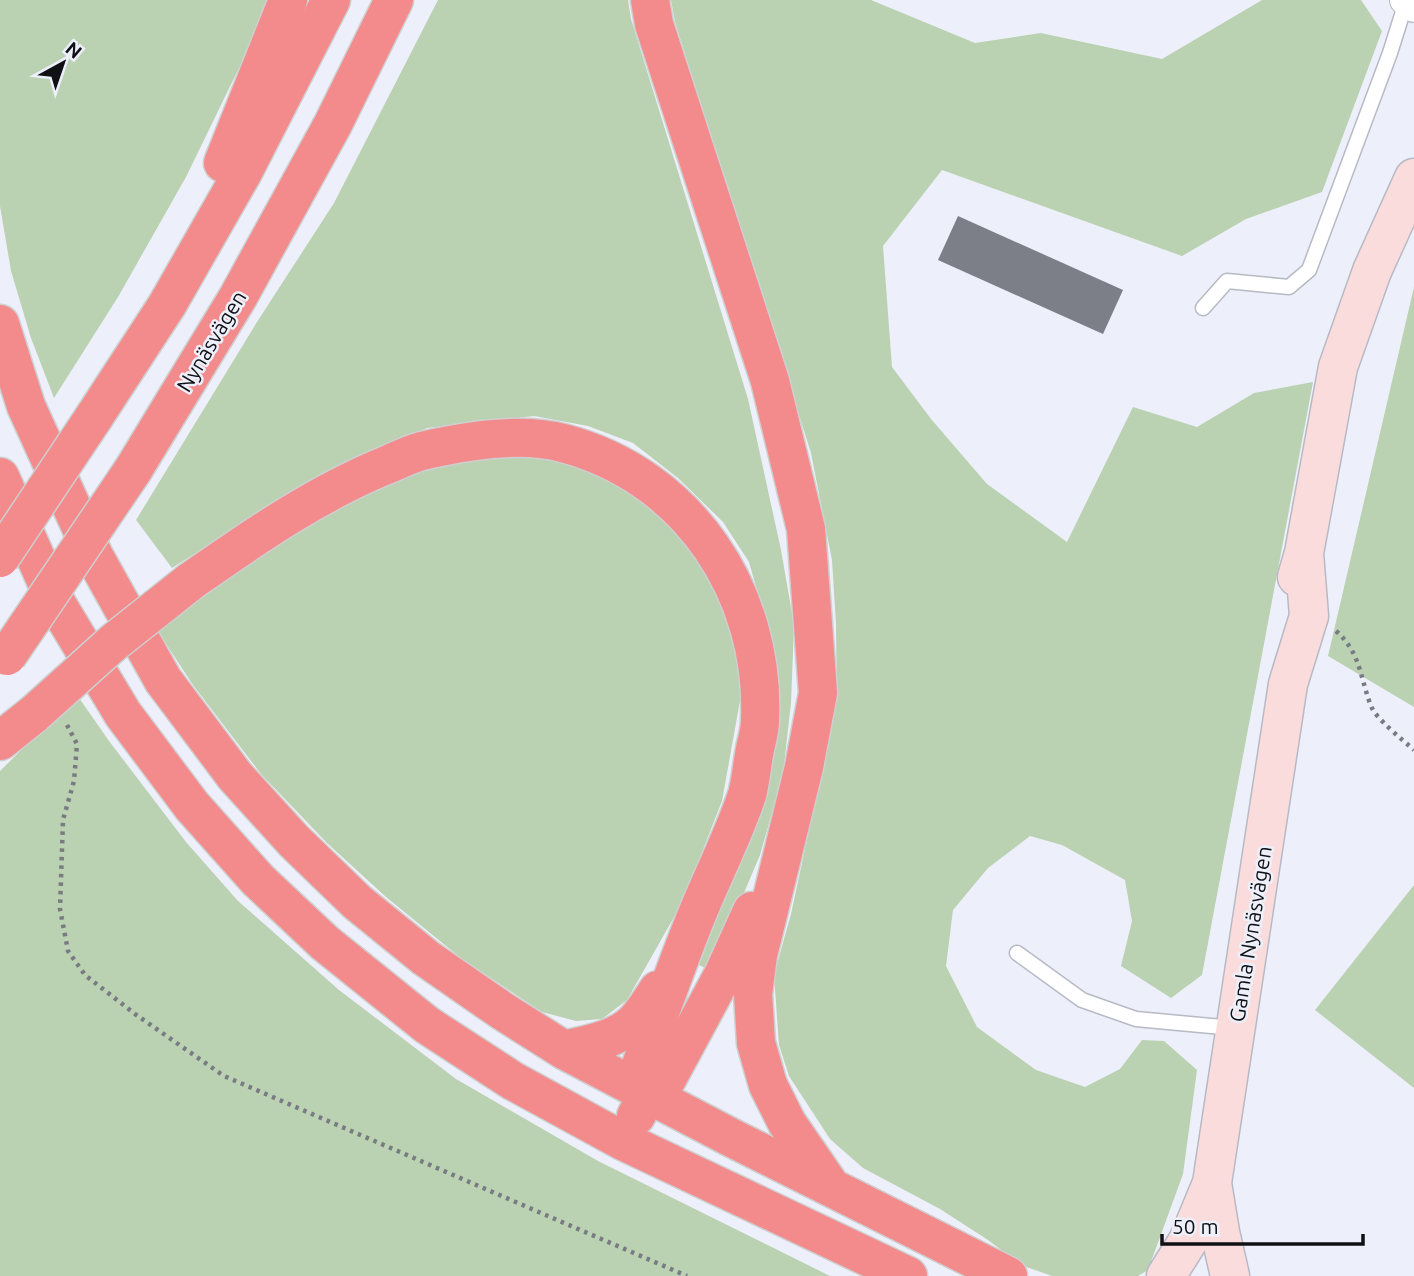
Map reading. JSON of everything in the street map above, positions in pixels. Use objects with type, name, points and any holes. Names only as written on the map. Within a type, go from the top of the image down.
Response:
[{"type":"highway","points":[[167,305],[288,0]]},
{"type":"highway","points":[[0,558],[167,305],[243,172],[331,0]]},
{"type":"highway","name":"Nynäsvägen","points":[[3,660],[133,470],[238,297],[333,124],[394,0]]},
{"type":"highway","points":[[650,0],[653,24],[770,381],[806,529],[818,693],[804,766],[758,955],[752,994],[755,1043],[768,1085],[787,1123],[832,1188]]},
{"type":"highway","points":[[0,324],[26,406],[94,556],[163,680],[235,776],[294,841],[367,910],[426,958],[501,1010],[564,1049],[647,1095],[1008,1276]]},
{"type":"highway","points":[[0,741],[50,718],[114,642],[191,581],[268,528],[345,484],[424,450],[521,438],[562,442],[604,457],[642,478],[693,522],[719,557],[741,603],[756,653],[760,722],[747,793],[679,959],[640,1068],[641,1081],[647,1095]]},
{"type":"highway","points":[[0,477],[55,601],[123,714],[192,806],[258,880],[325,943],[427,1025],[513,1081],[623,1141],[908,1276]]},
{"type":"highway","points":[[623,1141],[647,1095],[667,1079],[723,975],[790,819]]},
{"type":"highway","points":[[564,1049],[600,1041],[626,1029],[638,1019],[679,959]]},
{"type":"street","name":"Gamla Nynäsvägen","points":[[1166,1276],[1188,1241],[1212,1183],[1288,684],[1309,616],[1304,554],[1338,367],[1373,271],[1414,178]]},
{"type":"street","name":"Gamla Nynäsvägen","points":[[1212,1183],[1230,1276]]},
{"type":"lane","points":[[1203,308],[1227,281],[1289,287],[1309,270],[1408,3]]},
{"type":"lane","points":[[1017,953],[1082,1000],[1136,1019],[1235,1028]]},
{"type":"path","points":[[1330,625],[1345,639],[1360,665],[1372,709],[1414,750]]},
{"type":"path","points":[[50,718],[77,744],[74,781],[63,820],[60,909],[68,951],[85,975],[135,1014],[224,1076],[687,1276]]},
{"type":"green space","points":[[0,0],[272,0],[186,177],[118,297],[54,398],[31,338],[11,271],[0,206]]},
{"type":"green space","points":[[438,0],[628,0],[631,19],[748,399],[781,550],[794,625],[791,703],[783,774],[760,855],[711,971],[699,965],[746,842],[776,714],[776,657],[749,562],[723,522],[678,478],[633,443],[588,426],[534,416],[427,428],[324,472],[172,568],[136,520],[257,322],[334,203]]},
{"type":"green space","points":[[671,0],[871,0],[975,43],[1041,33],[1162,59],[1262,0],[1361,0],[1382,31],[1322,192],[1246,219],[1182,256],[942,170],[883,246],[892,367],[931,419],[987,484],[1067,542],[1133,407],[1197,427],[1254,393],[1313,382],[1202,975],[1171,998],[1121,966],[1132,921],[1125,880],[1062,845],[1030,836],[988,868],[953,910],[946,966],[977,1027],[1036,1070],[1085,1087],[1120,1069],[1142,1040],[1164,1041],[1197,1070],[1183,1174],[1148,1270],[1138,1276],[1052,1276],[1021,1265],[940,1209],[863,1168],[830,1139],[789,1076],[779,1045],[774,975],[791,914],[837,700],[832,560],[811,453],[675,22]]},
{"type":"green space","points":[[1414,287],[1414,707],[1328,656]]},
{"type":"green space","points":[[542,455],[591,470],[628,490],[663,517],[703,567],[731,625],[743,684],[722,801],[682,903],[627,1000],[602,1019],[576,1021],[542,1012],[462,959],[386,897],[327,843],[261,774],[193,685],[153,624],[328,510],[444,460]]},
{"type":"green space","points":[[77,695],[186,842],[238,901],[339,990],[456,1079],[598,1161],[830,1276],[0,1276],[0,771]]},
{"type":"green space","points":[[1414,885],[1414,1088],[1315,1010]]},
{"type":"building","points":[[958,216],[1123,290],[1103,334],[938,260]]}]
